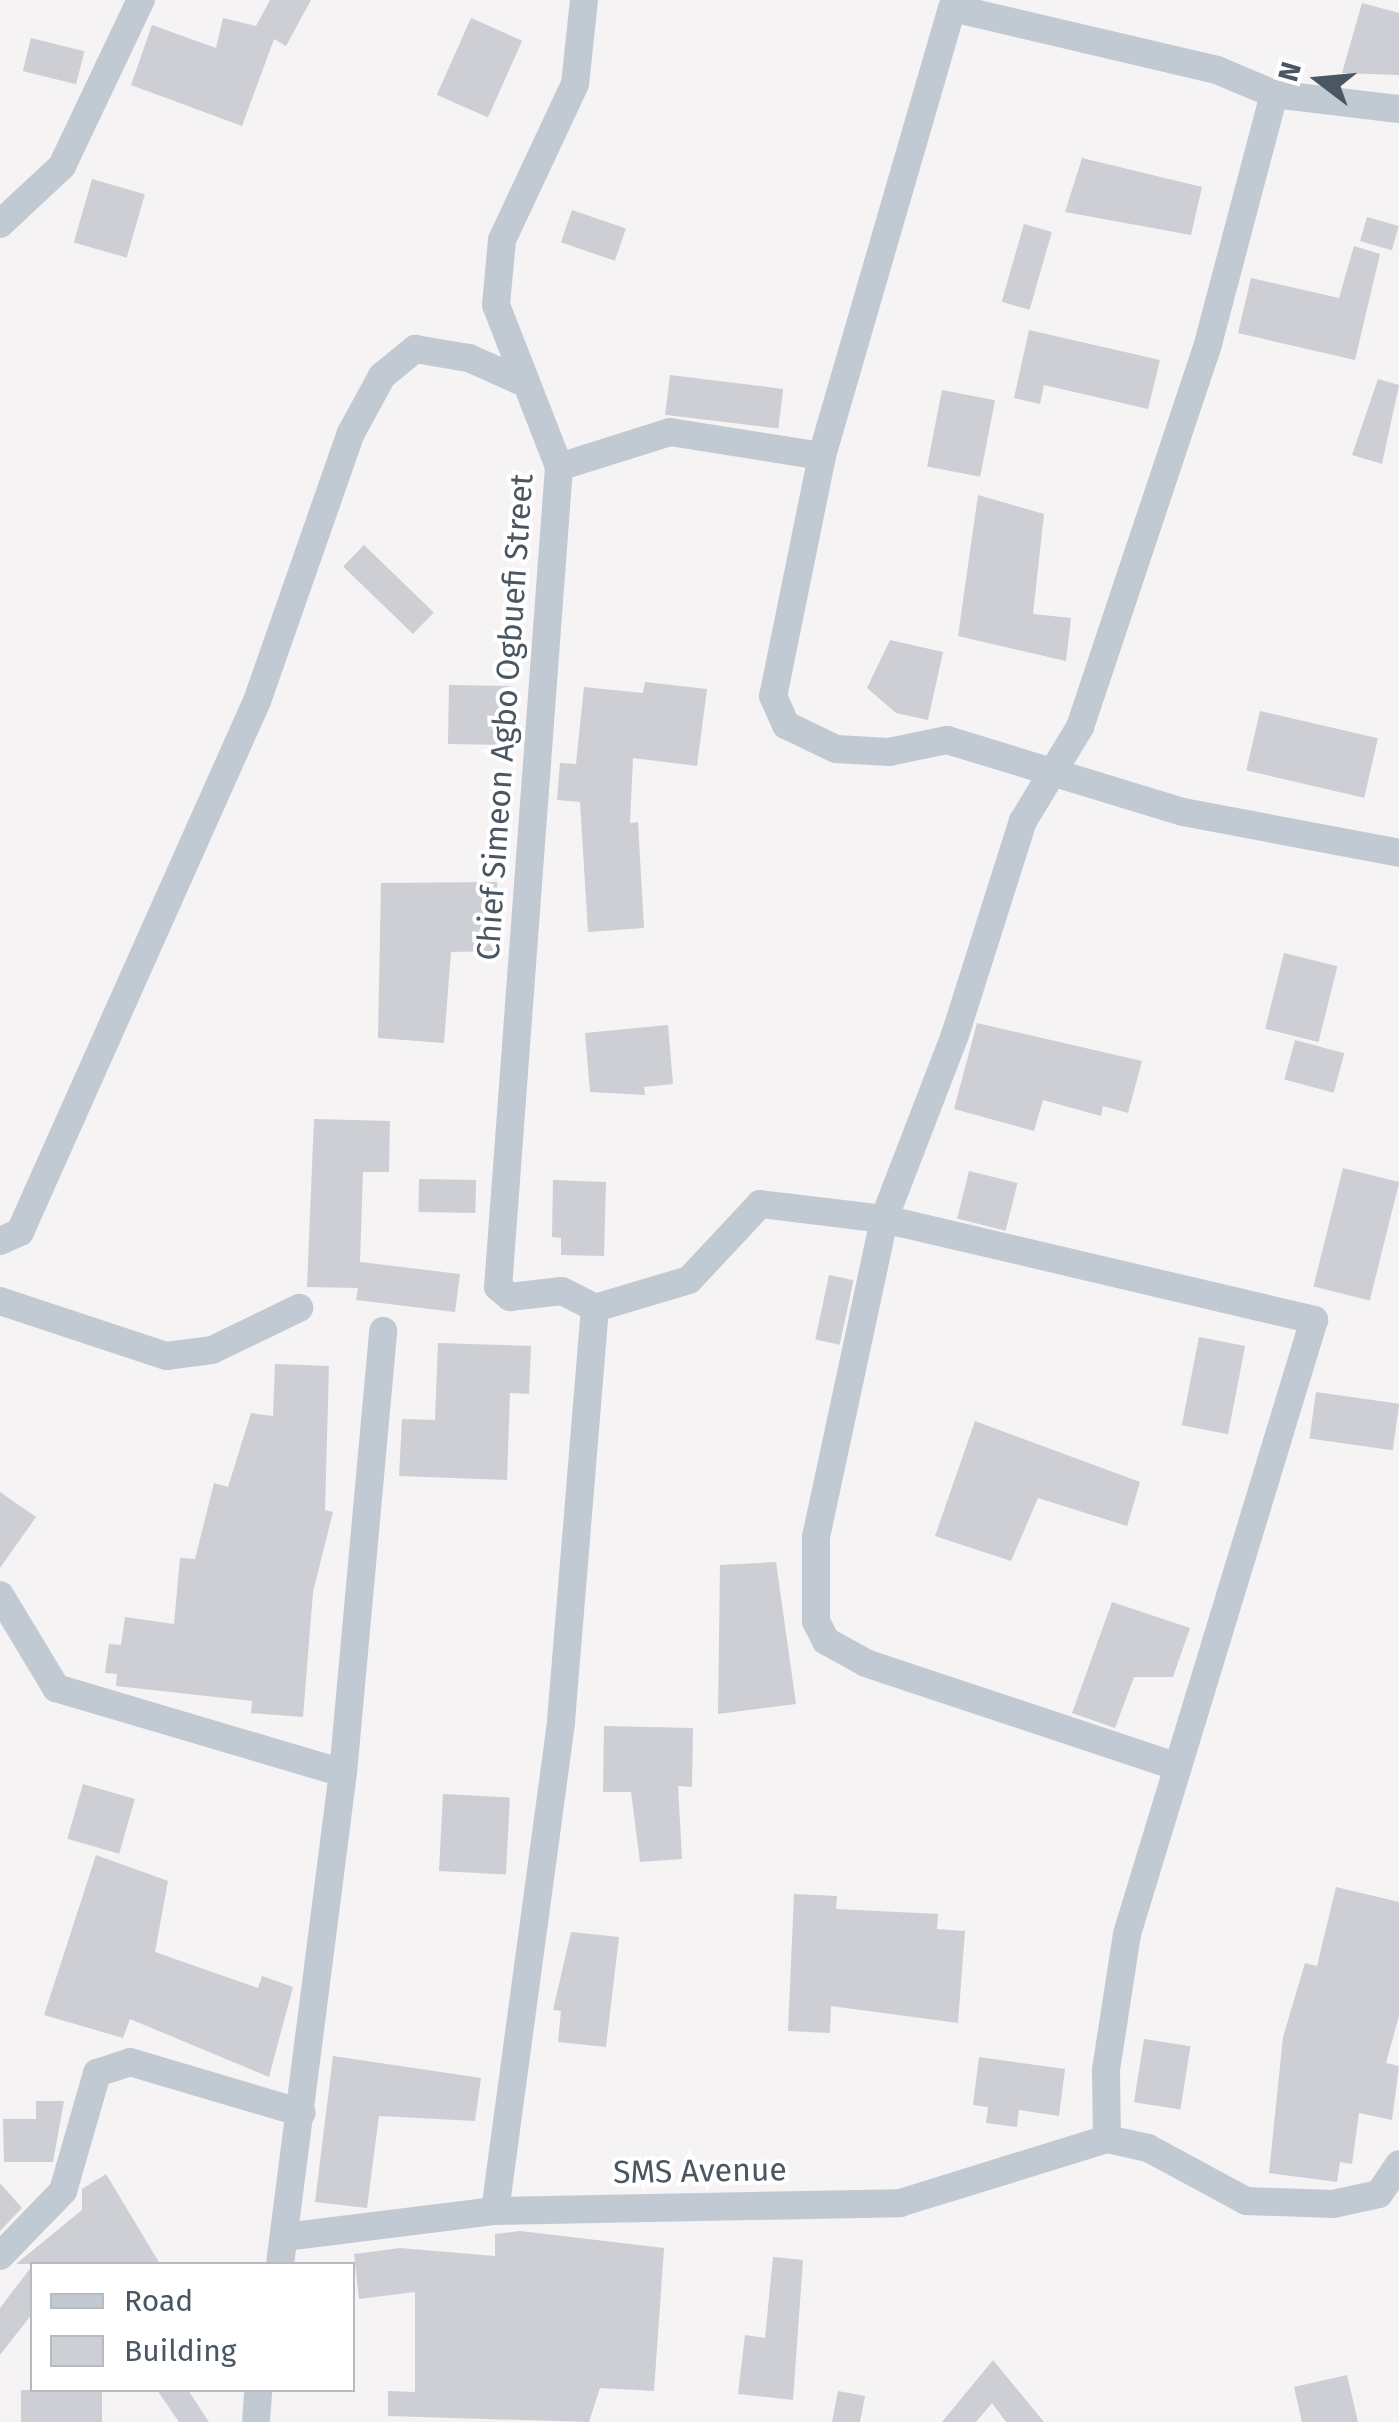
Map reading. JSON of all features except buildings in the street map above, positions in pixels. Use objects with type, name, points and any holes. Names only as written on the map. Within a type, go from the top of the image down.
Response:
[{"type":"street","points":[[0,224],[62,166],[141,0]]},
{"type":"street","name":"Chief Simeon Agbo Ogbuefi Street","points":[[584,0],[575,84],[502,240],[496,305],[518,380],[559,467],[498,1286],[510,1297],[562,1291],[595,1308]]},
{"type":"street","points":[[1399,109],[1274,94],[1218,70],[952,4],[822,456],[777,659],[773,696],[786,725],[836,749],[888,752],[947,740],[1182,812],[1399,853]]},
{"type":"street","points":[[1172,1764],[866,1663],[826,1641],[816,1620],[816,1536],[884,1219],[1023,822],[1049,772],[1080,726],[1208,344],[1274,94]]},
{"type":"street","points":[[0,1241],[20,1232],[257,701],[351,433],[382,376],[416,350],[469,358],[518,380]]},
{"type":"street","points":[[559,467],[670,432],[822,456]]},
{"type":"street","points":[[495,2210],[560,1721],[595,1308],[707,1269],[760,1204],[884,1219],[1314,1320],[1172,1764],[1127,1934],[1106,2070],[1108,2139],[1148,2148],[1246,2200],[1333,2204],[1379,2194],[1399,2164]]},
{"type":"street","points":[[0,1301],[166,1356],[212,1350],[299,1308]]},
{"type":"street","points":[[282,2251],[343,1773],[384,1330]]},
{"type":"street","points":[[0,1595],[56,1688],[343,1773]]},
{"type":"street","points":[[0,2256],[63,2192],[97,2073],[130,2062],[302,2113]]},
{"type":"street","name":"SMS Avenue","points":[[282,2251],[495,2210],[900,2204],[1108,2139]]},
{"type":"street","points":[[256,2422],[258,2392]]}]
